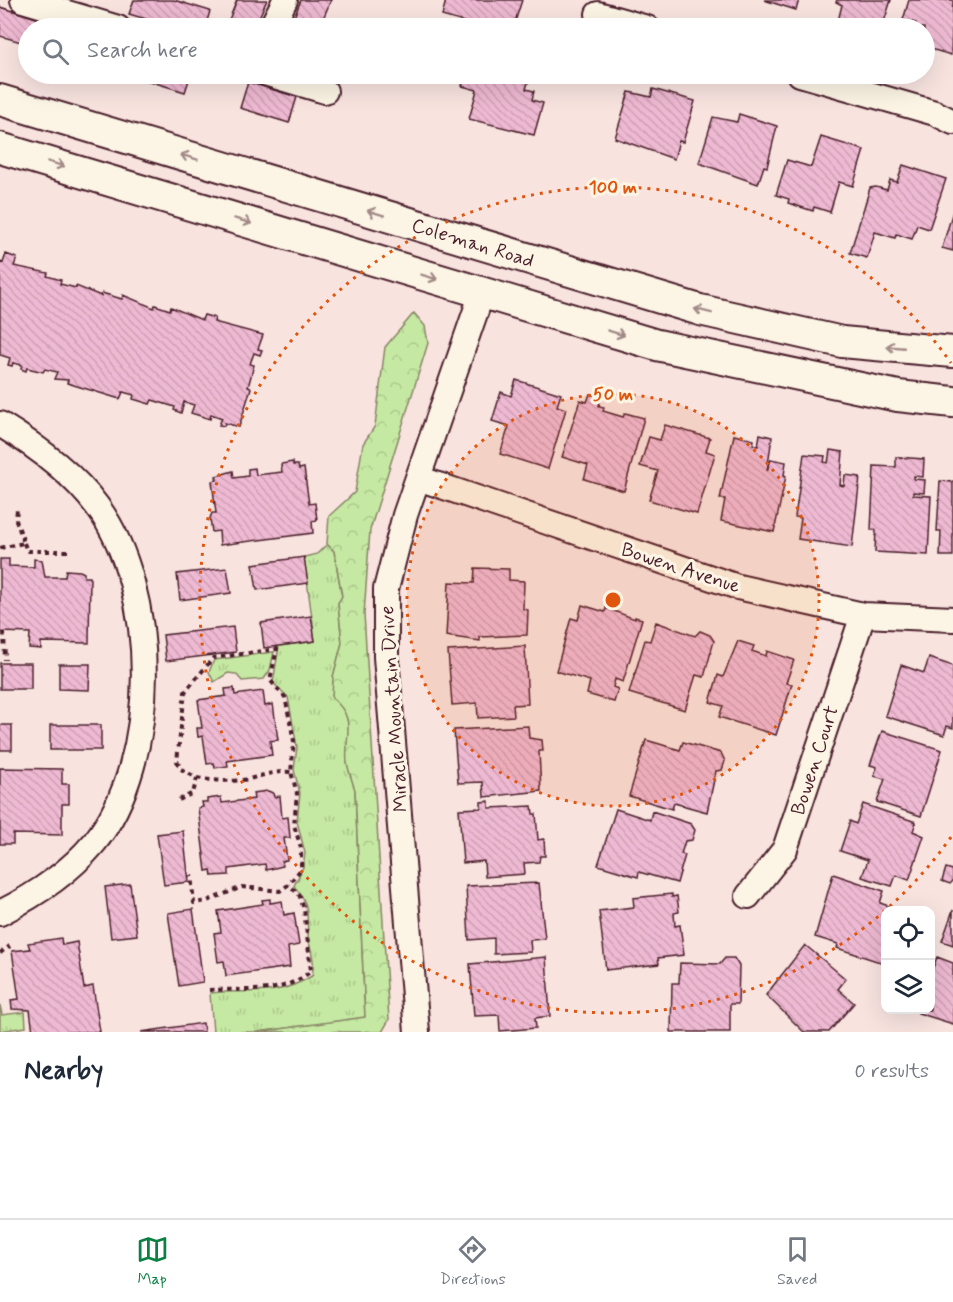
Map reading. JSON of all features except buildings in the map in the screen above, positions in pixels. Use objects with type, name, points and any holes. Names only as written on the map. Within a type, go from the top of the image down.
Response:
[{"type":"street","points":[[23,0],[84,18]]},
{"type":"street","points":[[276,18],[285,0]]},
{"type":"street","points":[[598,14],[612,18]]},
{"type":"street","points":[[302,84],[325,91]]},
{"type":"street","points":[[835,84],[935,113],[953,122]]},
{"type":"street","name":"Coleman Road","points":[[0,100],[700,310],[842,342],[953,352]]},
{"type":"street","points":[[0,148],[657,345],[898,396],[953,402]]},
{"type":"street","name":"Miracle Mountain Drive","points":[[417,1032],[386,646],[386,589],[418,478],[482,292]]},
{"type":"street","points":[[0,424],[56,463],[79,484],[98,508],[110,530],[129,572],[140,620],[144,707],[131,771],[106,825],[95,842],[72,867],[32,897],[0,913]]},
{"type":"street","name":"Bowen Avenue","points":[[418,478],[738,587],[863,615],[953,619]]},
{"type":"street","name":"Bowen Court","points":[[748,896],[785,849],[863,615]]},
{"type":"path","points":[[17,509],[16,520],[27,551],[71,551]]},
{"type":"path","points":[[0,548],[24,543]]},
{"type":"path","points":[[3,656],[4,632]]},
{"type":"path","points":[[190,875],[194,903],[207,901],[242,887],[279,891],[288,885],[301,868],[303,859],[294,825],[297,792],[291,772],[294,741],[288,708],[285,697],[270,680],[277,649],[213,658],[185,692],[177,761],[181,769],[197,778],[229,781],[249,779],[269,772],[291,772]]},
{"type":"path","points":[[179,800],[194,793],[197,778]]},
{"type":"path","points":[[209,990],[264,991],[300,980],[311,971],[304,909],[298,894],[288,885]]},
{"type":"path","points":[[0,953],[10,946]]},
{"type":"green space","points":[[414,313],[425,326],[428,343],[370,530],[364,614],[389,1020],[382,1032],[258,1032],[365,1017],[355,790],[347,763],[347,720],[345,713],[332,698],[333,677],[342,643],[338,603],[342,596],[334,551],[327,544],[329,516],[355,492],[363,444],[375,426],[385,347]]},
{"type":"green space","points":[[327,544],[334,551],[342,597],[338,603],[342,643],[333,677],[348,722],[355,790],[365,1018],[258,1032],[213,1032],[210,993],[273,991],[312,976],[313,963],[307,909],[294,886],[303,867],[305,853],[297,821],[300,793],[294,770],[297,747],[288,697],[273,683],[279,646],[315,641],[304,557],[317,554]]},
{"type":"green space","points":[[274,652],[270,670],[264,679],[242,681],[236,674],[228,673],[214,682],[209,672],[214,660]]},
{"type":"green space","points":[[0,1005],[2,1015],[25,1012],[26,1027],[0,1031]]}]
